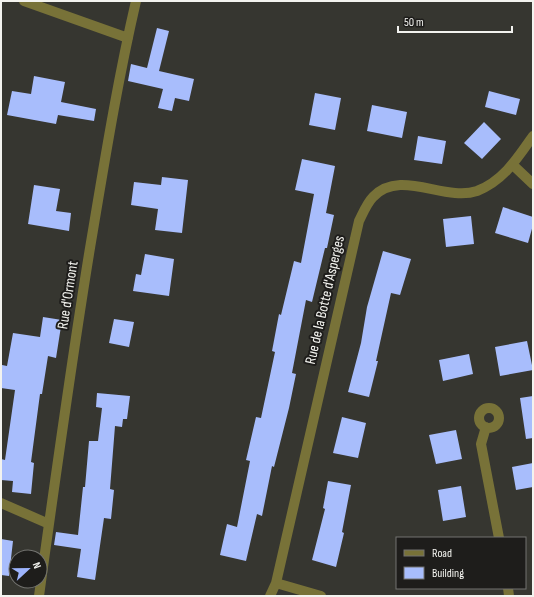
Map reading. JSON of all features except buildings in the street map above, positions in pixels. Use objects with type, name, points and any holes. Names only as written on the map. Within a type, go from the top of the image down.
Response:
[{"type":"street","points":[[24,1],[128,38]]},
{"type":"street","name":"Rue d'Ormont","points":[[39,596],[115,96],[136,1]]},
{"type":"street","name":"Rue de la Botte d'Asperges","points":[[270,596],[276,583],[359,221],[367,206],[373,197],[381,190],[402,185],[450,193],[475,192],[499,179],[513,165],[533,136]]},
{"type":"street","points":[[513,165],[533,184]]},
{"type":"street","points":[[486,427],[481,444],[499,537]]},
{"type":"street","points":[[1,503],[49,524]]},
{"type":"street","points":[[276,583],[321,596]]}]
